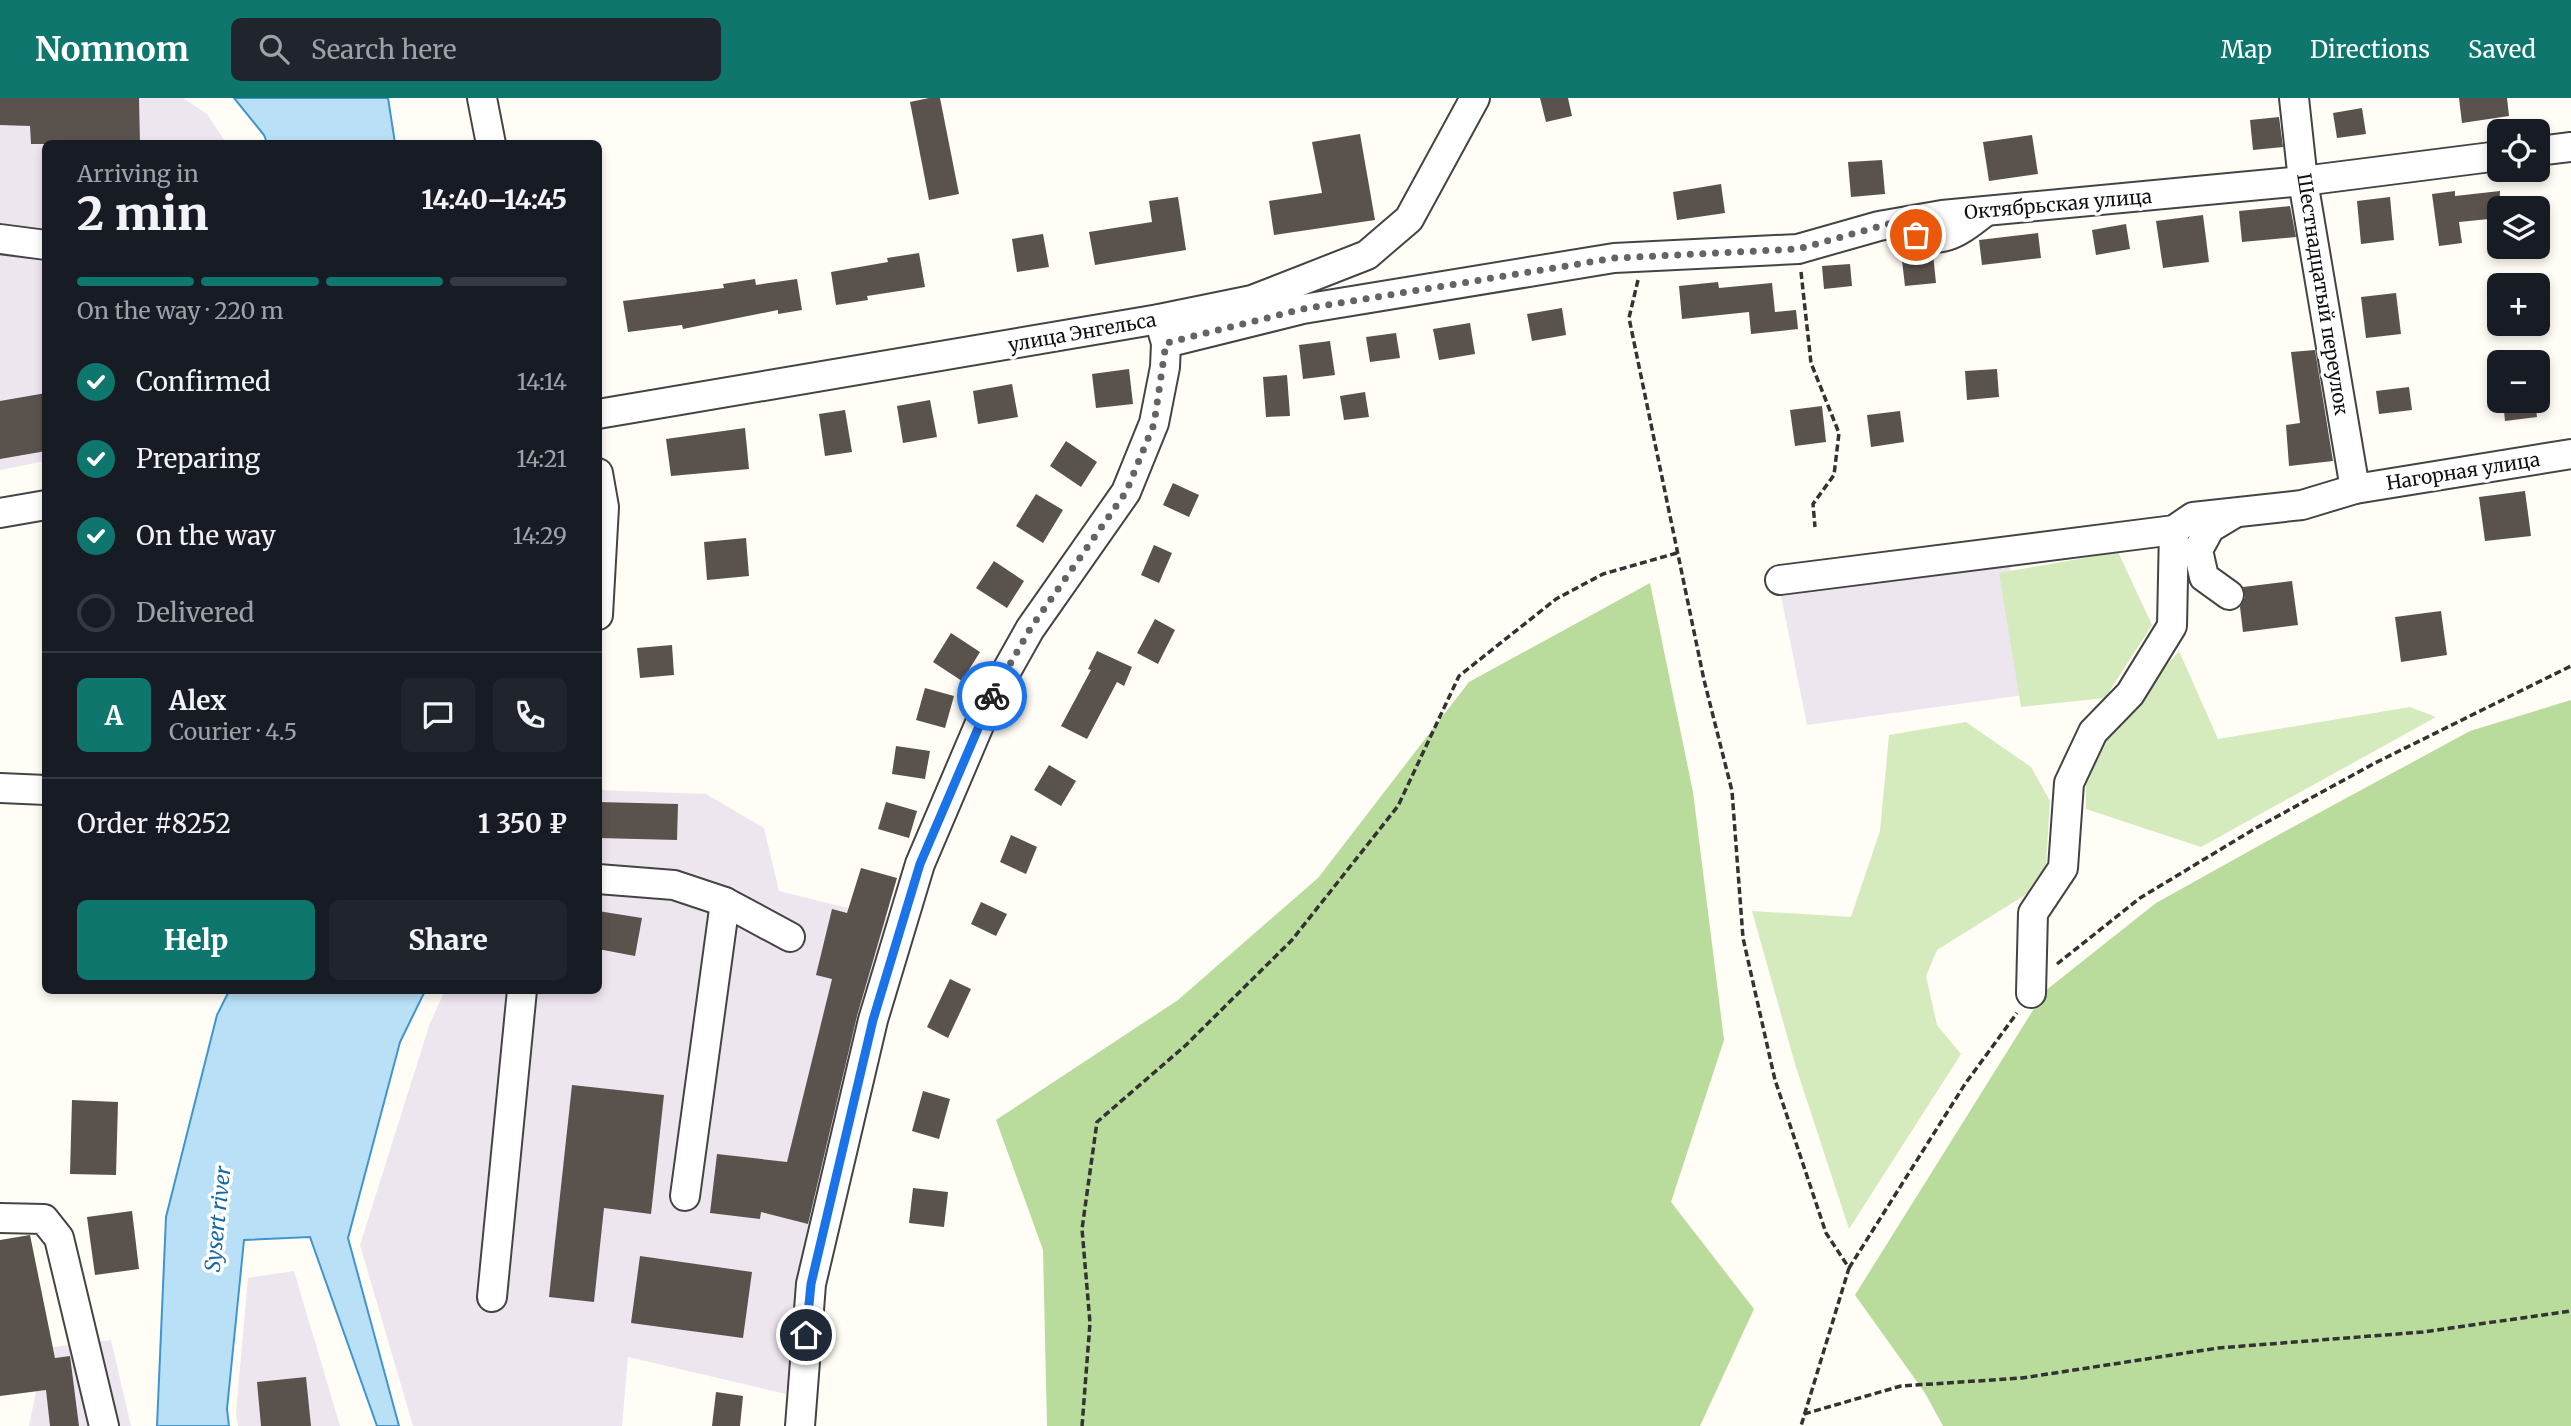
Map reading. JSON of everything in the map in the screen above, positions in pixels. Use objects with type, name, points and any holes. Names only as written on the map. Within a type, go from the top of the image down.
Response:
[{"type":"street","points":[[482,98],[490,140]]},
{"type":"street","name":"улица Энгельса","points":[[602,413],[1163,331],[1252,300],[1367,255],[1409,219],[1475,98]]},
{"type":"street","name":"Шестнадцатый переулок","points":[[2294,98],[2303,181],[2355,489]]},
{"type":"street","points":[[2550,150],[2571,147]]},
{"type":"street","name":"Октябрьская улица","points":[[1163,331],[1615,258],[1798,249],[1892,223],[1986,211],[2303,181],[2487,158]]},
{"type":"street","points":[[0,239],[42,244]]},
{"type":"street","points":[[1303,309],[1308,279]]},
{"type":"street","points":[[800,1426],[811,1284],[873,1020],[920,864],[989,702],[1030,629],[1126,492],[1154,424],[1163,331]]},
{"type":"street","name":"Нагорная улица","points":[[1780,580],[2174,530],[2193,517],[2302,505],[2355,489],[2571,454]]},
{"type":"street","points":[[602,496],[602,543]]},
{"type":"street","points":[[0,513],[42,506]]},
{"type":"street","points":[[2229,595],[2204,577],[2198,550],[2210,528],[2236,513]]},
{"type":"street","points":[[2031,993],[2033,914],[2063,868],[2069,783],[2093,732],[2130,694],[2172,626],[2174,530]]},
{"type":"street","points":[[0,788],[42,790]]},
{"type":"street","points":[[602,879],[674,885],[725,902],[790,937]]},
{"type":"street","points":[[685,1196],[725,902]]},
{"type":"street","points":[[492,1297],[522,994]]},
{"type":"street","points":[[0,1218],[44,1219],[59,1238],[104,1426]]},
{"type":"path","points":[[1798,249],[1811,363],[1839,433],[1834,475],[1813,504],[1815,527]]},
{"type":"path","points":[[1615,258],[1639,277],[1629,318],[1677,553],[1732,791],[1743,938],[1775,1080],[1826,1233],[1849,1268]]},
{"type":"path","points":[[1082,1426],[1090,1323],[1082,1228],[1097,1122],[1186,1045],[1292,940],[1398,806],[1459,676],[1556,599],[1603,574],[1677,553]]},
{"type":"path","points":[[1801,1426],[1849,1268],[1965,1084],[2048,971],[2140,898],[2256,828],[2363,770],[2571,666]]},
{"type":"path","points":[[1804,1414],[1901,1386],[2022,1378],[2218,1348],[2423,1332],[2571,1311]]},
{"type":"shaded area","points":[[0,98],[183,98],[207,114],[224,140],[42,140],[42,462],[0,470]]},
{"type":"shaded area","points":[[2009,554],[2024,695],[1807,725],[1780,591]]},
{"type":"shaded area","points":[[602,790],[706,794],[764,828],[779,891],[892,919],[786,1394],[628,1357],[622,1426],[413,1426],[360,1245],[430,1023],[444,994],[602,994]]},
{"type":"shaded area","points":[[294,1271],[340,1426],[238,1426],[236,1413],[248,1278]]},
{"type":"shaded area","points":[[111,1340],[131,1426],[29,1426],[45,1348]]},
{"type":"green space","points":[[2118,552],[2152,625],[2105,698],[2021,707],[1999,573]]},
{"type":"green space","points":[[1650,583],[1693,792],[1724,1040],[1671,1202],[1754,1309],[1700,1426],[1047,1426],[1043,1250],[996,1120],[1178,1000],[1318,878],[1469,682]]},
{"type":"green space","points":[[2179,651],[2218,739],[2410,707],[2436,717],[2201,847],[2086,809],[2086,771],[2125,714]]},
{"type":"green space","points":[[2571,700],[2571,1426],[1943,1426],[1925,1393],[1855,1295],[2045,991],[2156,903],[2280,834],[2470,731]]},
{"type":"green space","points":[[1966,722],[2031,767],[2050,801],[2046,864],[2033,890],[1937,950],[1926,976],[1937,1025],[1961,1054],[1849,1229],[1795,1064],[1752,911],[1851,917],[1880,831],[1889,735]]},
{"type":"water","points":[[234,98],[388,98],[395,140],[266,140]]},
{"type":"water","name":"Sysert river","points":[[228,994],[424,994],[400,1042],[348,1238],[399,1426],[377,1426],[310,1237],[244,1240],[227,1409],[229,1426],[157,1426],[166,1217],[217,1015]]},
{"type":"building","points":[[0,98],[139,98],[140,140],[42,140],[42,144],[31,144],[30,126],[0,125]]},
{"type":"building","points":[[940,98],[959,194],[929,200],[910,102]]},
{"type":"building","points":[[1540,98],[1568,98],[1572,116],[1546,122]]},
{"type":"building","points":[[2459,98],[2507,98],[2509,116],[2462,123]]},
{"type":"building","points":[[2362,108],[2366,134],[2337,138],[2333,113]]},
{"type":"building","points":[[2279,117],[2283,147],[2253,150],[2250,120]]},
{"type":"building","points":[[1360,134],[1375,220],[1274,235],[1269,201],[1322,193],[1312,142]]},
{"type":"building","points":[[2032,135],[2038,174],[1989,181],[1983,142]]},
{"type":"building","points":[[1882,160],[1885,194],[1851,197],[1848,162]]},
{"type":"building","points":[[1721,184],[1725,213],[1677,220],[1673,192]]},
{"type":"building","points":[[2455,191],[2455,196],[2500,191],[2500,196],[2487,196],[2487,219],[2459,222],[2462,243],[2439,246],[2432,194]]},
{"type":"building","points":[[1178,197],[1186,250],[1095,265],[1089,232],[1152,222],[1149,201]]},
{"type":"building","points":[[2390,197],[2394,240],[2361,244],[2357,201]]},
{"type":"building","points":[[2290,206],[2296,237],[2242,242],[2239,211]]},
{"type":"building","points":[[2203,215],[2209,262],[2163,268],[2156,221]]},
{"type":"building","points":[[2126,224],[2130,249],[2096,255],[2092,230]]},
{"type":"building","points":[[2038,233],[2041,258],[1982,265],[1979,240]]},
{"type":"building","points":[[1043,234],[1049,267],[1017,272],[1012,239]]},
{"type":"building","points":[[1901,252],[1933,254],[1936,283],[1905,286]]},
{"type":"building","points":[[919,253],[925,287],[867,296],[868,300],[836,305],[831,272],[888,262],[887,258]]},
{"type":"building","points":[[1850,264],[1852,286],[1824,289],[1822,266]]},
{"type":"building","points":[[755,279],[756,285],[797,279],[802,310],[778,314],[778,310],[683,329],[682,325],[628,332],[623,301],[724,288],[723,284]]},
{"type":"building","points":[[1718,282],[1719,288],[1772,283],[1775,312],[1796,310],[1798,329],[1751,334],[1749,312],[1682,319],[1679,286]]},
{"type":"building","points":[[2396,293],[2401,334],[2366,338],[2361,297]]},
{"type":"building","points":[[1562,308],[1566,335],[1532,341],[1527,314]]},
{"type":"building","points":[[1470,323],[1475,354],[1439,360],[1433,329]]},
{"type":"building","points":[[1396,333],[1400,358],[1370,362],[1366,337]]},
{"type":"building","points":[[1330,341],[1335,375],[1303,379],[1299,345]]},
{"type":"building","points":[[2315,350],[2333,461],[2289,466],[2286,425],[2300,423],[2291,352]]},
{"type":"building","points":[[1129,369],[1133,404],[1096,408],[1092,374]]},
{"type":"building","points":[[1997,369],[1999,397],[1967,400],[1965,371]]},
{"type":"building","points":[[1287,375],[1290,416],[1266,417],[1263,377]]},
{"type":"building","points":[[1012,384],[1018,417],[978,424],[973,391]]},
{"type":"building","points":[[2409,387],[2412,410],[2379,414],[2376,391]]},
{"type":"building","points":[[1365,392],[1369,417],[1344,420],[1340,396]]},
{"type":"building","points":[[42,394],[42,452],[0,459],[0,401]]},
{"type":"building","points":[[930,400],[937,437],[903,443],[897,406]]},
{"type":"building","points":[[1822,406],[1826,442],[1795,446],[1790,410]]},
{"type":"building","points":[[845,410],[852,452],[825,456],[819,414]]},
{"type":"building","points":[[1900,411],[1904,442],[1871,447],[1867,415]]},
{"type":"building","points":[[2504,413],[2536,413],[2537,417],[2505,421]]},
{"type":"building","points":[[745,428],[749,469],[671,476],[666,439]]},
{"type":"building","points":[[1066,441],[1097,462],[1081,487],[1050,466]]},
{"type":"building","points":[[1173,483],[1199,495],[1189,517],[1163,505]]},
{"type":"building","points":[[2525,491],[2531,536],[2485,541],[2479,497]]},
{"type":"building","points":[[1036,494],[1063,510],[1043,543],[1016,526]]},
{"type":"building","points":[[746,538],[749,576],[707,580],[704,542]]},
{"type":"building","points":[[1154,545],[1172,553],[1159,583],[1141,575]]},
{"type":"building","points":[[994,561],[1024,581],[1007,608],[976,588]]},
{"type":"building","points":[[2292,581],[2298,625],[2243,632],[2240,607],[2245,597],[2243,587]]},
{"type":"building","points":[[2441,611],[2447,655],[2401,662],[2395,617]]},
{"type":"building","points":[[1155,619],[1175,630],[1158,664],[1137,653]]},
{"type":"building","points":[[951,633],[980,652],[962,681],[933,662]]},
{"type":"building","points":[[672,645],[674,675],[640,678],[637,648]]},
{"type":"building","points":[[1097,651],[1132,667],[1124,686],[1117,682],[1087,739],[1061,726],[1091,670],[1088,669]]},
{"type":"building","points":[[925,688],[954,696],[945,728],[916,720]]},
{"type":"building","points":[[896,746],[930,751],[925,779],[892,774]]},
{"type":"building","points":[[1049,765],[1076,781],[1061,806],[1034,790]]},
{"type":"building","points":[[602,802],[678,804],[677,840],[602,838]]},
{"type":"building","points":[[886,802],[917,811],[909,838],[878,829]]},
{"type":"building","points":[[1011,835],[1037,847],[1026,874],[1000,862]]},
{"type":"building","points":[[861,868],[897,878],[857,1016],[808,1224],[761,1212],[760,1219],[710,1213],[717,1154],[787,1162],[832,979],[816,975],[832,909],[847,913]]},
{"type":"building","points":[[981,902],[1007,914],[996,936],[971,924]]},
{"type":"building","points":[[602,912],[642,918],[635,956],[602,950]]},
{"type":"building","points":[[950,979],[971,989],[948,1038],[927,1027]]},
{"type":"building","points":[[572,1085],[664,1095],[651,1214],[604,1208],[594,1302],[549,1297]]},
{"type":"building","points":[[923,1091],[950,1099],[939,1139],[912,1131]]},
{"type":"building","points":[[72,1100],[118,1102],[116,1175],[70,1174]]},
{"type":"building","points":[[913,1188],[948,1192],[944,1227],[909,1223]]},
{"type":"building","points":[[132,1211],[139,1269],[95,1275],[87,1217]]},
{"type":"building","points":[[30,1235],[55,1358],[70,1356],[79,1426],[50,1426],[46,1390],[0,1396],[0,1240]]},
{"type":"building","points":[[640,1256],[752,1272],[743,1338],[631,1323]]},
{"type":"building","points":[[306,1377],[311,1426],[261,1426],[257,1382]]},
{"type":"building","points":[[716,1392],[743,1396],[740,1426],[712,1426]]},
{"type":"way so far","points":[[992,696],[1030,629],[1126,492],[1154,424],[1165,368],[1166,343],[1303,309],[1615,258],[1798,249],[1892,223],[1916,235]]},
{"type":"route","points":[[806,1335],[811,1284],[873,1020],[920,864],[992,696]]}]
